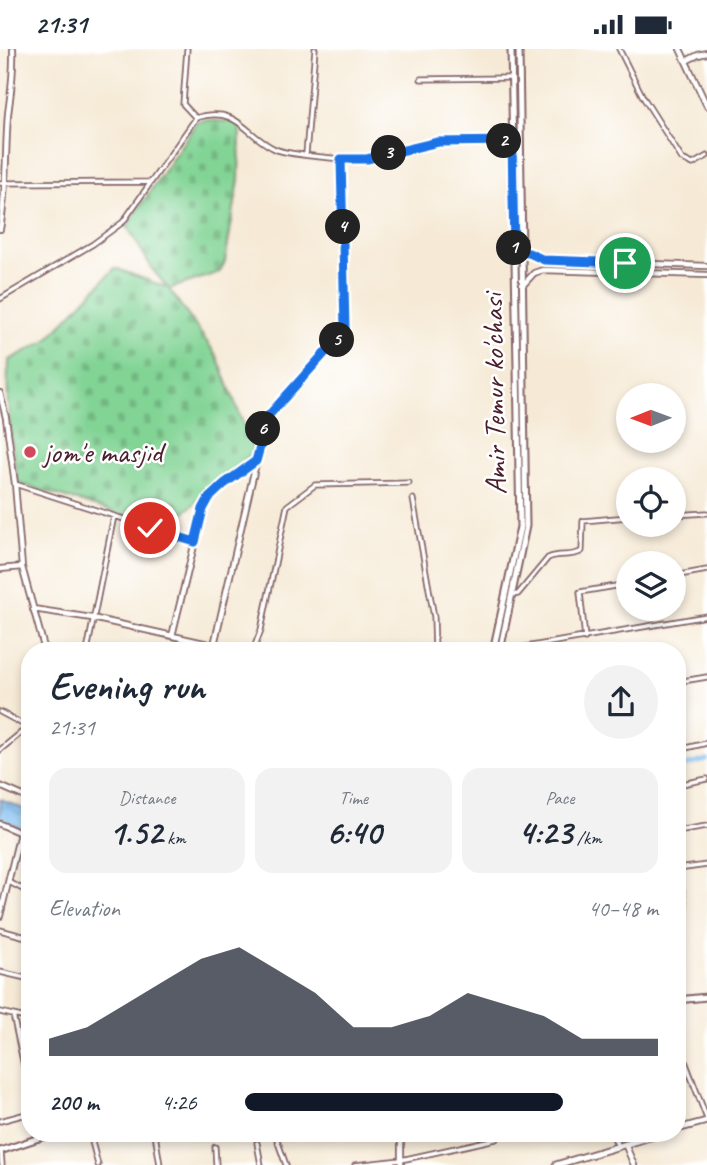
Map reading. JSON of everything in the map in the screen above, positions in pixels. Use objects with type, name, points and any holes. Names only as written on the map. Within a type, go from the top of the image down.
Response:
[{"type":"main road","name":"Amir Temur ko'chasi","points":[[503,642],[526,526],[514,252],[511,49]]},
{"type":"main road","name":"Amir Temur ko'chasi","points":[[495,642],[518,536],[522,461],[519,49]]},
{"type":"main road","points":[[686,999],[707,997]]},
{"type":"main road","points":[[686,1126],[707,1120]]},
{"type":"main road","points":[[0,1151],[27,1142]]},
{"type":"main road","points":[[556,1165],[632,1142]]},
{"type":"street","points":[[0,229],[8,113],[14,77],[13,49]]},
{"type":"street","points":[[187,49],[183,104],[196,118]]},
{"type":"street","points":[[306,154],[315,49]]},
{"type":"street","points":[[619,49],[643,97],[682,159],[692,164],[707,156]]},
{"type":"street","points":[[680,49],[707,106]]},
{"type":"street","points":[[686,61],[707,53]]},
{"type":"street","points":[[421,79],[512,78]]},
{"type":"street","points":[[0,299],[93,244],[123,222],[196,118],[205,116],[235,119],[275,150],[341,159],[367,159],[438,142],[520,140]]},
{"type":"street","points":[[215,642],[269,415],[345,328],[341,159]]},
{"type":"street","points":[[2,183],[150,182]]},
{"type":"street","points":[[514,252],[544,260],[707,266]]},
{"type":"street","points":[[522,286],[527,279],[542,270],[707,275]]},
{"type":"street","points":[[0,393],[15,484],[22,567],[42,642]]},
{"type":"street","points":[[172,636],[203,509],[209,498],[224,484],[256,461]]},
{"type":"street","points":[[256,642],[287,506],[292,500],[315,485],[409,483]]},
{"type":"street","points":[[15,484],[195,542]]},
{"type":"street","points":[[413,499],[434,617],[435,642]]},
{"type":"street","points":[[686,514],[707,513]]},
{"type":"street","points":[[88,642],[114,516]]},
{"type":"street","points":[[512,595],[518,594],[554,554],[575,555],[582,551],[583,521],[616,518]]},
{"type":"street","points":[[0,569],[22,567]]},
{"type":"street","points":[[686,574],[707,570]]},
{"type":"street","points":[[585,638],[580,592],[616,586]]},
{"type":"street","points":[[33,609],[92,618],[200,642]]},
{"type":"street","points":[[559,642],[707,616]]},
{"type":"street","points":[[686,680],[707,677]]},
{"type":"street","points":[[0,712],[21,724]]},
{"type":"street","points":[[0,750],[21,734]]},
{"type":"street","points":[[686,748],[707,743]]},
{"type":"street","points":[[686,783],[707,779]]},
{"type":"street","points":[[0,786],[21,795]]},
{"type":"street","points":[[0,824],[20,833],[0,916]]},
{"type":"street","points":[[686,830],[707,826]]},
{"type":"street","points":[[686,868],[707,865]]},
{"type":"street","points":[[9,882],[21,888]]},
{"type":"street","points":[[0,930],[21,936]]},
{"type":"street","points":[[0,972],[21,977]]},
{"type":"street","points":[[0,1012],[21,1017]]},
{"type":"street","points":[[13,1015],[21,1052]]},
{"type":"street","points":[[686,1064],[707,1120]]},
{"type":"street","points":[[0,1121],[21,1115]]},
{"type":"street","points":[[92,1142],[98,1165]]},
{"type":"street","points":[[156,1142],[160,1165]]},
{"type":"street","points":[[278,1142],[286,1165]]},
{"type":"street","points":[[401,1142],[401,1163]]},
{"type":"street","points":[[355,1165],[401,1163],[484,1142]]},
{"type":"street","points":[[616,1142],[618,1146]]},
{"type":"street","points":[[257,1143],[261,1165]]},
{"type":"street","points":[[625,1144],[634,1165]]},
{"type":"street","points":[[0,1146],[2,1165]]},
{"type":"street","points":[[215,1147],[216,1165]]},
{"type":"green space","points":[[197,122],[236,122],[240,125],[239,180],[225,261],[220,272],[169,289],[217,356],[254,452],[166,528],[18,483],[8,406],[9,360],[46,341],[115,268],[168,288],[153,270],[127,226]]},
{"type":"water","points":[[0,799],[21,808],[21,828],[0,819]]},
{"type":"waterway","points":[[686,766],[707,760]]},
{"type":"place","name":"jom'e masjid","points":[[30,452]]},
{"type":"route","points":[[150,528],[195,542],[203,509],[209,498],[256,461],[269,415],[345,328],[341,159],[367,159],[438,142],[512,141],[514,252],[529,253],[544,260],[625,263]]}]
